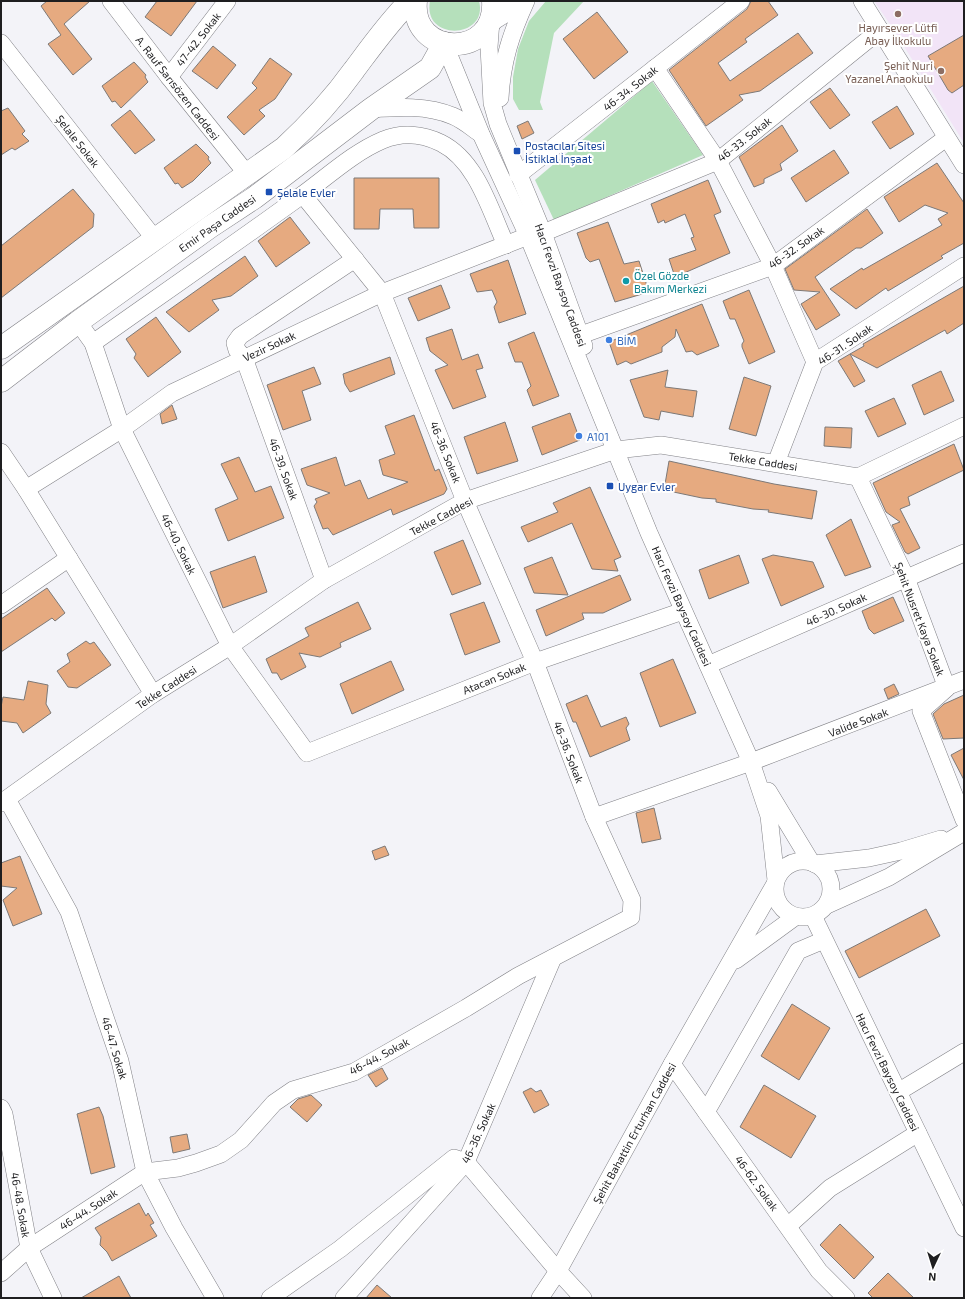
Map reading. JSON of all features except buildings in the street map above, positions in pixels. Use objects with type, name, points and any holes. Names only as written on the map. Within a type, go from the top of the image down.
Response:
[{"type":"main road","points":[[1,348],[154,238],[284,148],[306,128],[354,71],[388,23],[410,1]]},
{"type":"main road","points":[[416,1],[417,14],[422,27],[432,38],[444,43],[459,45],[473,40],[484,31],[492,11],[521,1]]},
{"type":"main road","name":"Emir Paşa Caddesi","points":[[1,381],[78,322],[254,198],[370,109],[430,68],[444,43]]},
{"type":"street","name":"A. Rauf Sarısözen Caddesi","points":[[111,1],[246,174]]},
{"type":"street","name":"47-42. Sokak","points":[[169,77],[227,1]]},
{"type":"street","name":"Hacı Fevzi Baysoy Caddesi","points":[[498,124],[501,79],[510,38],[526,1]]},
{"type":"street","name":"46-34. Sokak","points":[[518,174],[741,1]]},
{"type":"street","points":[[862,1],[964,166]]},
{"type":"street","name":"Hacı Fevzi Baysoy Caddesi","points":[[492,11],[489,47],[490,84],[492,103],[498,124],[518,174],[535,235],[649,534],[751,762],[769,816],[776,882]]},
{"type":"street","name":"46-33. Sokak","points":[[535,235],[718,161],[880,30]]},
{"type":"street","name":"Şelale Sokak","points":[[1,43],[154,238]]},
{"type":"street","name":"Hacı Fevzi Baysoy Caddesi","points":[[444,43],[481,134],[535,235],[581,335],[616,450]]},
{"type":"street","points":[[655,68],[718,161],[773,266],[815,362]]},
{"type":"street","points":[[370,109],[393,107],[434,109],[454,116],[481,134]]},
{"type":"street","points":[[93,343],[360,153],[382,140],[393,136],[409,134],[426,137],[455,151],[466,161],[476,178],[506,245]]},
{"type":"street","name":"46-32. Sokak","points":[[581,335],[773,266],[946,138]]},
{"type":"street","name":"46-36. Sokak","points":[[303,195],[382,293],[465,501],[535,662],[594,817]]},
{"type":"street","name":"Vezir Sokak","points":[[26,489],[122,429],[172,393],[382,293],[535,235]]},
{"type":"street","name":"46-39. Sokak","points":[[324,580],[244,358],[237,350],[234,343],[240,336],[354,259]]},
{"type":"street","name":"46-31. Sokak","points":[[776,463],[815,362],[964,266]]},
{"type":"street","name":"46-40. Sokak","points":[[78,322],[93,343],[122,429],[230,646],[307,753]]},
{"type":"street","points":[[858,477],[964,426]]},
{"type":"street","name":"Tekke Caddesi","points":[[4,801],[153,694],[230,646],[324,580],[465,501],[616,450],[661,444],[858,477]]},
{"type":"street","points":[[1,452],[26,489],[153,694]]},
{"type":"street","name":"Şehit Nusret Kaya Sokak","points":[[858,477],[906,578],[947,688],[921,711],[964,820]]},
{"type":"street","name":"46-30. Sokak","points":[[708,664],[964,553]]},
{"type":"street","points":[[1,606],[69,558]]},
{"type":"street","name":"Atacan Sokak","points":[[307,753],[535,662],[683,611]]},
{"type":"street","name":"Valide Sokak","points":[[594,817],[751,762],[947,688],[964,680]]},
{"type":"street","name":"Hacı Fevzi Baysoy Caddesi","points":[[751,762],[813,863]]},
{"type":"street","name":"46-47. Sokak","points":[[4,801],[69,912],[120,1061],[145,1172],[174,1228],[215,1298]]},
{"type":"street","name":"46-44. Sokak","points":[[1,1273],[29,1248],[145,1172],[178,1168],[221,1154],[241,1140],[274,1103],[293,1090],[354,1072],[466,1008],[518,976],[631,917],[632,900],[594,817]]},
{"type":"street","points":[[964,832],[889,877],[827,905],[813,916],[795,916],[784,910],[778,903],[775,891],[776,882],[782,871],[790,864],[801,861],[813,863],[869,858],[895,853],[964,832]]},
{"type":"street","points":[[813,863],[824,870],[831,883],[831,894],[827,905]]},
{"type":"street","name":"Şehit Bahattin Erturhan Caddesi","points":[[540,1298],[558,1271],[672,1064],[776,882]]},
{"type":"street","name":"Şehit Bahattin Erturhan Caddesi","points":[[728,967],[795,916]]},
{"type":"street","name":"Hacı Fevzi Baysoy Caddesi","points":[[813,916],[964,1228]]},
{"type":"street","points":[[706,1112],[798,951],[824,940]]},
{"type":"street","name":"46-36. Sokak","points":[[344,1298],[466,1162],[553,958]]},
{"type":"street","points":[[898,1092],[964,1052]]},
{"type":"street","name":"46-62. Sokak","points":[[672,1064],[788,1226],[819,1272],[846,1298]]},
{"type":"street","name":"46-48. Sokak","points":[[2,1112],[29,1248],[52,1298]]},
{"type":"street","points":[[788,1226],[830,1188],[918,1133]]},
{"type":"street","points":[[270,1298],[340,1249],[454,1158],[466,1162],[558,1271],[583,1298]]},
{"type":"shaded area","name":"Şehit Nuri Yazanel Anaokulu","points":[[874,1],[964,1],[964,143],[892,27]]},
{"type":"green space","points":[[430,1],[479,1],[479,14],[474,23],[466,29],[455,31],[445,29],[436,24],[430,14]]},
{"type":"green space","points":[[546,1],[584,1],[554,33],[540,102],[543,110],[519,110],[513,99],[513,77],[518,49],[529,21]]},
{"type":"green space","points":[[652,81],[703,155],[554,220],[535,180]]},
{"type":"place","name":"Hayırsever Lütfi Abay İlkokulu","points":[[898,14]]},
{"type":"place","name":"Şehit Nuri Yazanel Anaokulu","points":[[941,71]]},
{"type":"place","name":"Postacılar Sitesi İstiklal İnşaat","points":[[517,151]]},
{"type":"place","name":"Şelale Evler","points":[[269,192]]},
{"type":"place","name":"Özel Gözde Bakım Merkezi","points":[[626,281]]},
{"type":"place","name":"BİM","points":[[609,340]]},
{"type":"place","name":"A101","points":[[579,436]]},
{"type":"place","name":"Uygar Evler","points":[[610,486]]}]
